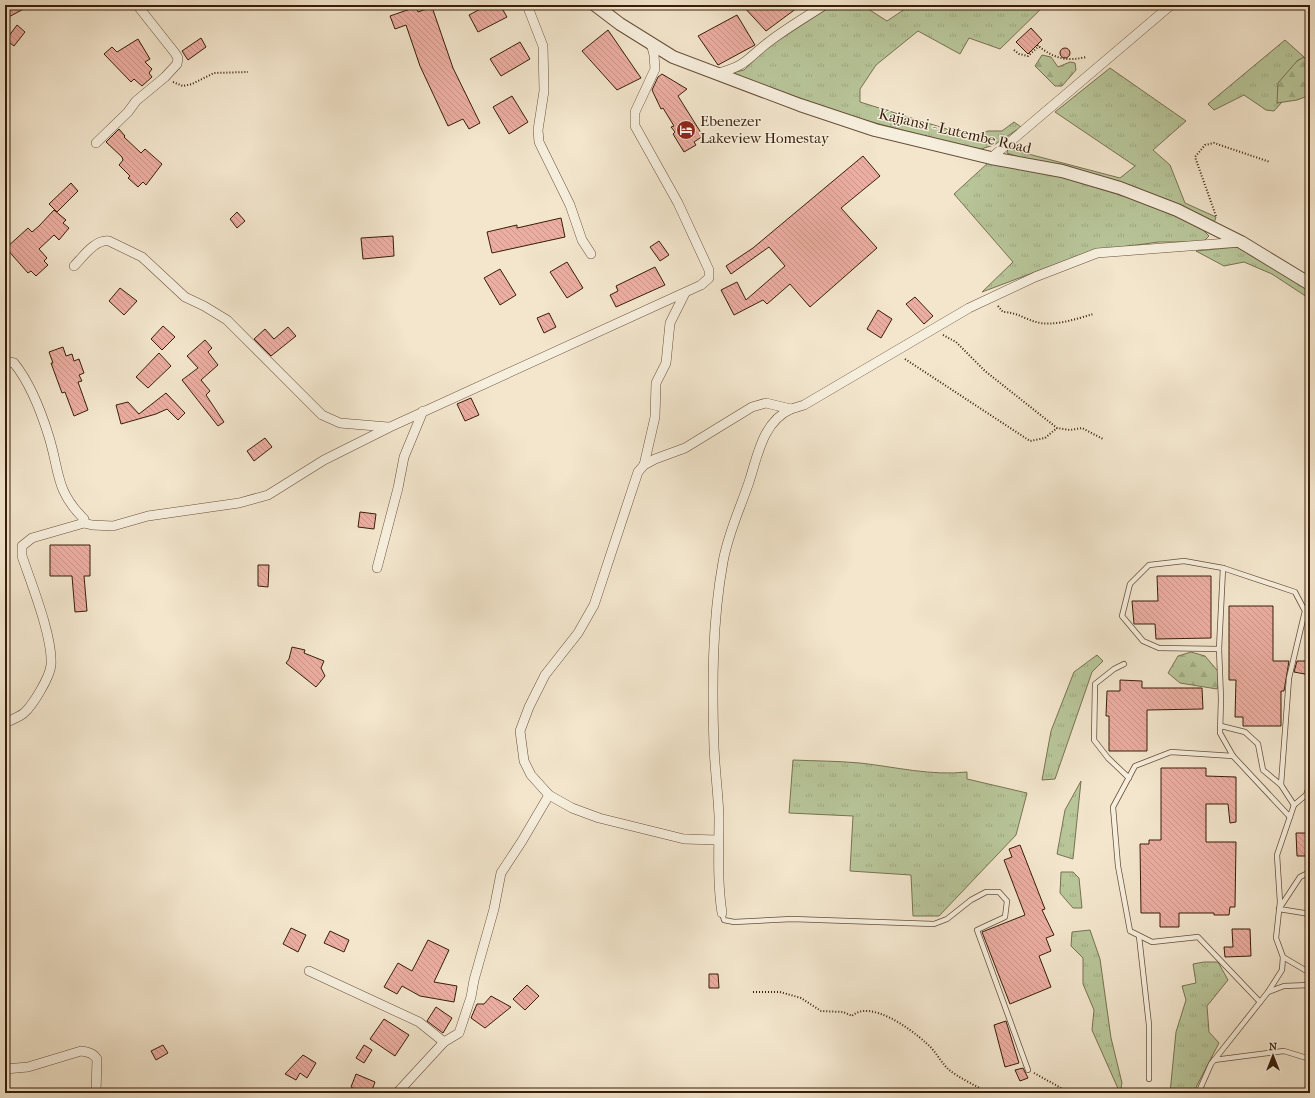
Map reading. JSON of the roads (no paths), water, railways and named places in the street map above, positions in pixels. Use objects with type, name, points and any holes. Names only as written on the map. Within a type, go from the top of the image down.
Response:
[{"type":"street","points":[[96,143],[136,101],[167,75],[177,64],[178,58],[137,5]]},
{"type":"street","points":[[527,5],[543,46],[544,91],[538,130],[538,142],[570,206],[582,240],[591,254]]},
{"type":"street","name":"Kajjansi - Lutembe Road","points":[[595,5],[620,24],[673,57],[800,105],[875,130],[991,158],[1062,171],[1120,188],[1177,210],[1241,242],[1310,284]]},
{"type":"street","points":[[718,73],[735,69],[745,64],[770,41],[824,5]]},
{"type":"street","points":[[991,158],[1170,5]]},
{"type":"street","points":[[5,723],[24,712],[42,687],[51,667],[50,652],[40,609],[22,556],[22,546],[32,538],[84,523],[92,526],[113,526],[148,516],[239,503],[262,497],[324,460],[390,427],[705,282],[708,278],[709,270],[678,203],[635,126],[636,112],[655,69],[654,55],[651,44]]},
{"type":"street","points":[[74,266],[97,242],[104,240],[142,256],[185,297],[204,306],[227,320],[322,414],[340,423],[390,427]]},
{"type":"street","points":[[722,913],[719,891],[717,840],[719,817],[714,699],[716,629],[722,563],[733,524],[760,444],[782,413],[804,405],[931,329],[990,298],[1035,277],[1097,253],[1241,242]]},
{"type":"street","points":[[644,465],[655,417],[656,383],[666,364],[670,323],[685,292]]},
{"type":"street","points":[[5,361],[14,363],[22,373],[32,392],[49,437],[62,491],[68,501],[84,519],[84,523]]},
{"type":"street","points":[[717,840],[684,839],[599,818],[572,808],[549,795],[531,775],[524,761],[520,731],[545,675],[578,633],[594,605],[638,472],[644,465],[655,459],[685,448],[752,407],[766,403],[791,409]]},
{"type":"street","points":[[377,568],[398,488],[404,457],[423,411]]},
{"type":"street","points":[[397,1093],[444,1042],[459,1033],[468,1012],[474,980],[494,909],[501,873],[549,795]]},
{"type":"street","points":[[309,971],[418,1022],[444,1042]]},
{"type":"street","points":[[5,1069],[28,1067],[81,1051],[90,1052],[97,1059],[96,1093]]},
{"type":"lane","points":[[1219,649],[1159,648],[1143,641],[1122,616],[1130,584],[1149,565],[1184,561],[1222,568],[1295,592],[1305,611],[1289,678],[1281,785]]},
{"type":"lane","points":[[1222,568],[1219,649],[1222,699],[1220,733],[1233,756],[1290,817]]},
{"type":"lane","points":[[1124,664],[1114,669],[1095,684],[1094,740],[1108,758],[1129,778]]},
{"type":"lane","points":[[1221,726],[1245,732],[1258,744],[1263,770],[1281,785],[1294,805]]},
{"type":"lane","points":[[1233,756],[1171,752],[1135,766],[1113,807],[1118,866],[1130,932],[1152,942],[1198,937],[1260,1002]]},
{"type":"lane","points":[[1201,1093],[1200,1089],[1214,1060],[1268,992],[1282,970],[1283,957],[1276,938],[1279,909],[1277,855],[1294,805],[1308,795],[1310,785]]},
{"type":"lane","points":[[1279,909],[1300,877],[1310,872]]},
{"type":"lane","points":[[722,913],[724,920],[734,922],[792,919],[934,924],[947,919],[971,900],[986,892],[999,892],[1007,901],[1005,917],[978,930],[1028,1070]]},
{"type":"lane","points":[[1279,909],[1310,914]]},
{"type":"lane","points":[[1139,936],[1149,1025],[1149,1079]]},
{"type":"lane","points":[[1283,957],[1310,973]]},
{"type":"lane","points":[[1268,992],[1284,986],[1310,985]]},
{"type":"lane","points":[[1214,1060],[1284,1051],[1310,1059]]},
{"type":"place","name":"Ebenezer Lakeview Homestay","points":[[686,130]]}]
